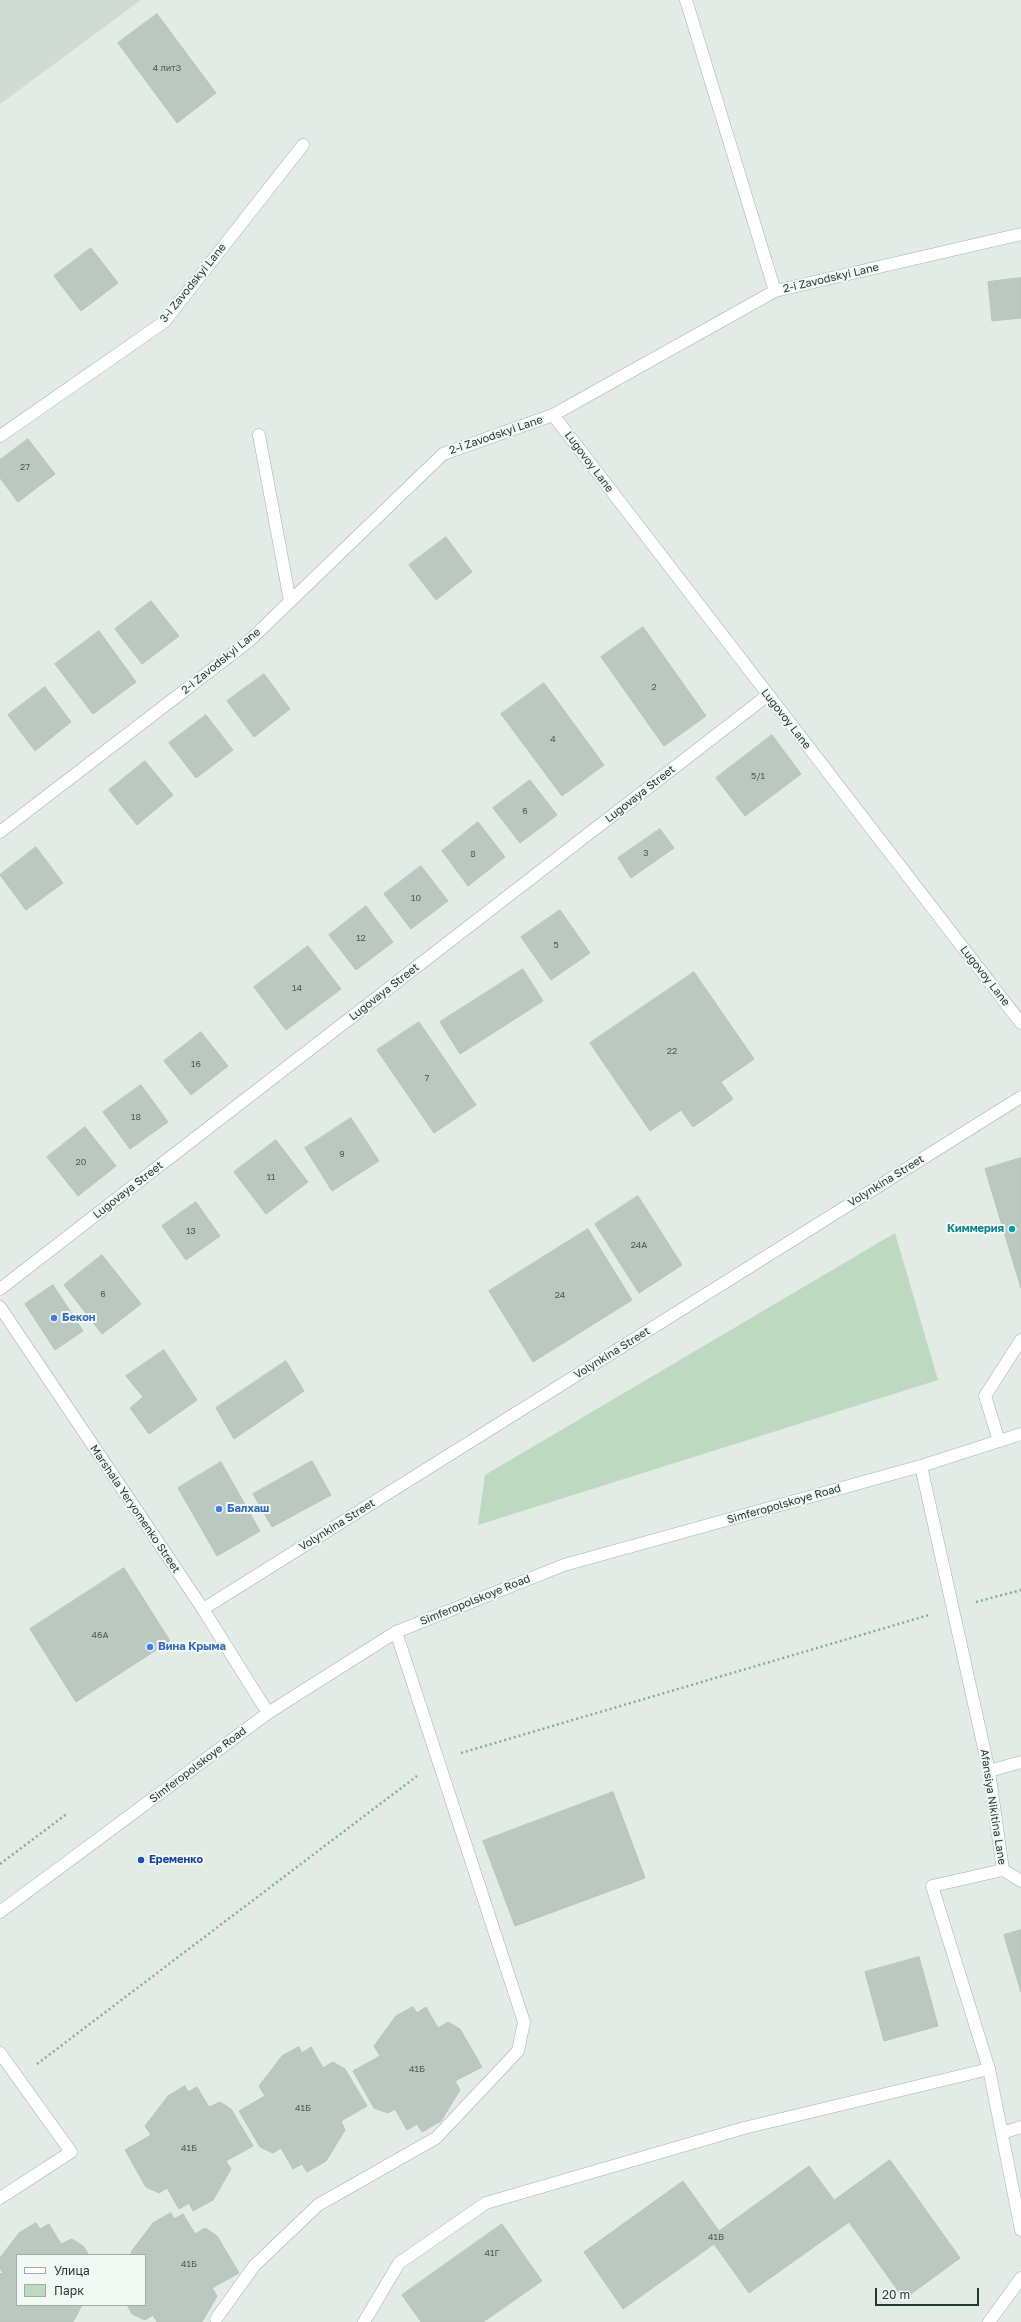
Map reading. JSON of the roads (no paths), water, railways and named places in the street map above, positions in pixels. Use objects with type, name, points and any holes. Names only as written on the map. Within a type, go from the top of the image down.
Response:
[{"type":"street","points":[[686,0],[775,291]]},
{"type":"street","name":"3-i Zavodskyi Lane","points":[[0,436],[164,322],[303,145]]},
{"type":"street","name":"2-i Zavodskyi Lane","points":[[0,832],[249,641],[443,454],[553,415],[775,291],[1021,234]]},
{"type":"street","name":"Lugovoy Lane","points":[[553,415],[1021,1023]]},
{"type":"street","points":[[259,435],[290,601]]},
{"type":"street","name":"Lugovaya Street","points":[[0,1289],[768,695]]},
{"type":"street","name":"Volynkina Street","points":[[203,1609],[1021,1097]]},
{"type":"street","name":"Marshala Yeryomenko Street","points":[[0,1307],[203,1609],[268,1712]]},
{"type":"street","points":[[999,1441],[985,1396],[1019,1340],[1021,1340]]},
{"type":"street","name":"Simferopolskoye Road","points":[[0,1912],[268,1712],[396,1632],[564,1565],[921,1466],[1021,1434]]},
{"type":"street","name":"Afansiya Nikitina Lane","points":[[921,1466],[988,1771],[1003,1870],[932,1886],[989,2069],[1021,2230]]},
{"type":"street","points":[[216,2319],[254,2266],[318,2205],[436,2138],[518,2051],[524,2022],[396,1632]]},
{"type":"street","points":[[988,1771],[1021,1762]]},
{"type":"street","points":[[1003,1870],[1021,1881]]},
{"type":"street","points":[[0,2053],[71,2152],[0,2198]]},
{"type":"street","points":[[364,2322],[399,2264],[486,2203],[744,2128],[989,2069]]},
{"type":"street","points":[[1002,2133],[1021,2127]]},
{"type":"street","points":[[989,2322],[1021,2278]]},
{"type":"place","name":"Киммерия","points":[[1012,1229]]},
{"type":"place","name":"Бекон","points":[[54,1318]]},
{"type":"place","name":"Балхаш","points":[[219,1509]]},
{"type":"place","name":"Вина Крыма","points":[[150,1647]]},
{"type":"place","name":"Еременко","points":[[141,1860]]}]
